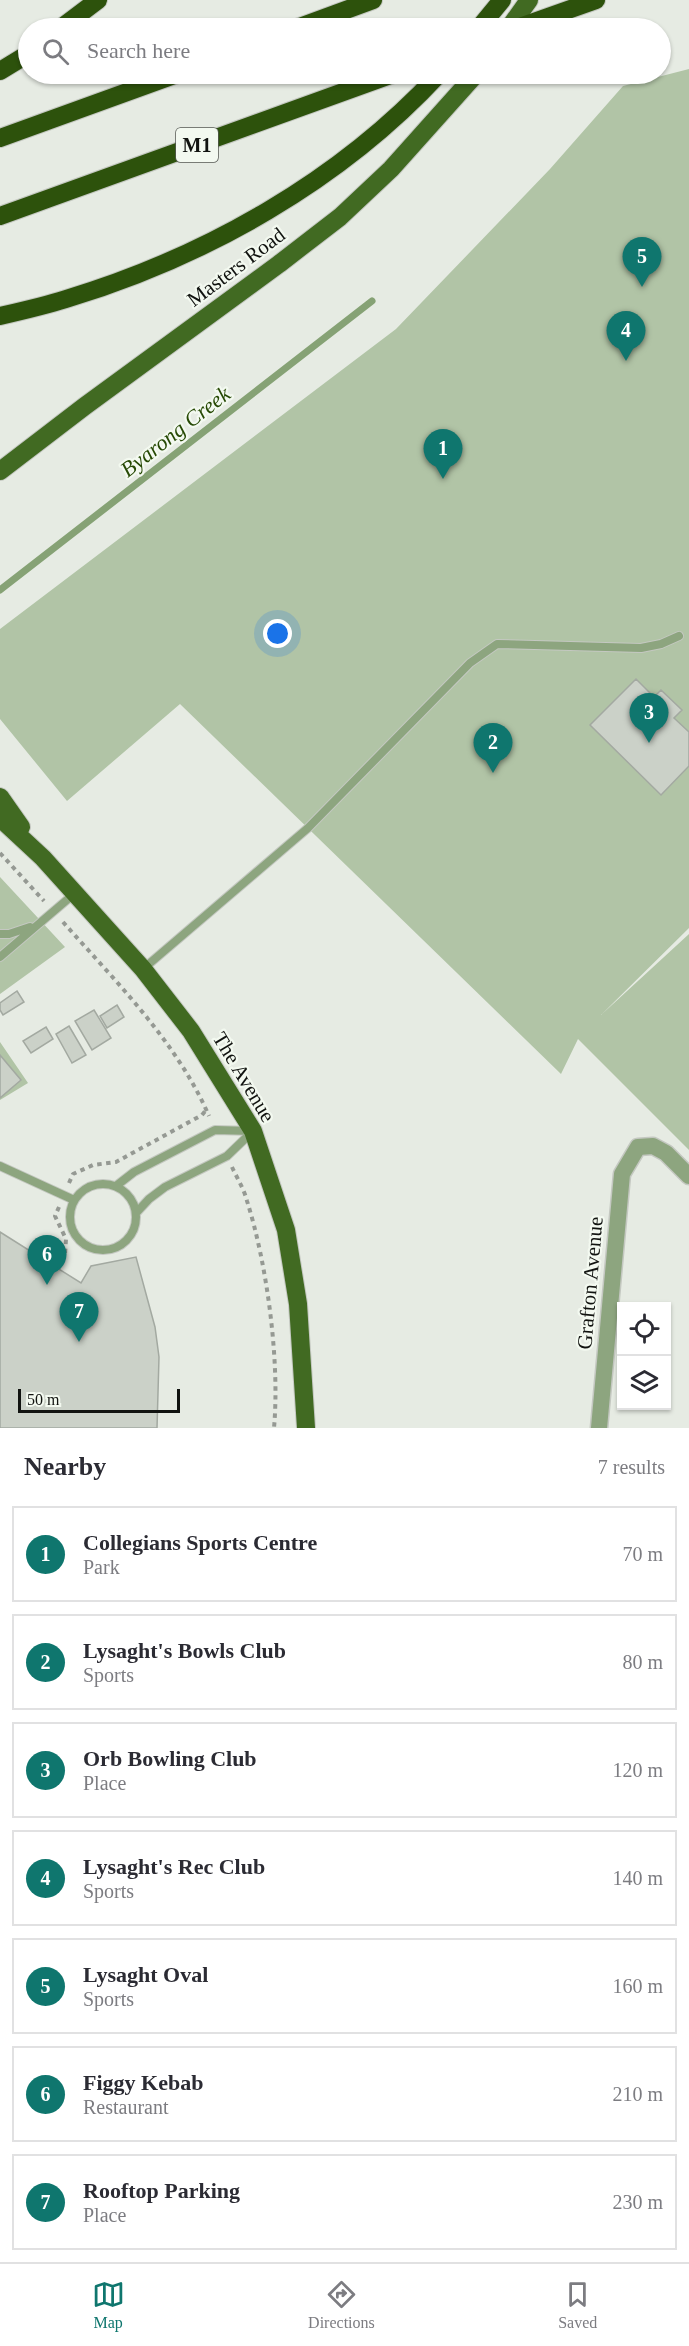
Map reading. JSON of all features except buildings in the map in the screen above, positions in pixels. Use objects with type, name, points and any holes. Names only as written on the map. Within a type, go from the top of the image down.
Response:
[{"type":"highway","points":[[74,18],[98,0]]},
{"type":"highway","points":[[324,18],[373,0]]},
{"type":"highway","points":[[487,18],[502,0]]},
{"type":"highway","points":[[545,18],[596,0]]},
{"type":"highway","points":[[0,71],[18,60]]},
{"type":"highway","points":[[0,138],[149,84]]},
{"type":"highway","name":"M1","points":[[0,216],[365,84]]},
{"type":"highway","points":[[0,316],[66,299],[159,265],[221,237],[328,171],[372,138],[430,84]]},
{"type":"main road","points":[[516,18],[529,0]]},
{"type":"main road","name":"Masters Road","points":[[0,471],[340,217],[399,161],[467,84]]},
{"type":"main road","points":[[0,797],[44,858]]},
{"type":"main road","name":"The Avenue","points":[[0,802],[44,858],[142,969],[190,1031],[253,1131],[286,1230],[298,1304],[306,1428]]},
{"type":"main road","name":"The Avenue","points":[[0,818],[44,858]]},
{"type":"main road","name":"The Avenue","points":[[296,1428],[302,1367]]},
{"type":"street","name":"Grafton Avenue","points":[[599,1428],[622,1174],[638,1147],[653,1146],[666,1153],[689,1176]]},
{"type":"lane","points":[[142,969],[308,828],[470,663],[497,644],[640,648],[661,644],[679,636]]},
{"type":"lane","points":[[0,957],[75,892]]},
{"type":"lane","points":[[0,934],[9,934],[36,925]]},
{"type":"lane","points":[[116,1186],[134,1172],[215,1130],[253,1131]]},
{"type":"lane","points":[[136,1213],[165,1187],[227,1156],[253,1131]]},
{"type":"lane","points":[[0,1166],[74,1200]]},
{"type":"lane","points":[[93,1185],[116,1186],[128,1194],[136,1213],[136,1224],[128,1239],[113,1248],[95,1249],[87,1246],[74,1233],[70,1220],[74,1200],[85,1189],[93,1185]]},
{"type":"path","points":[[0,853],[39,895]]},
{"type":"path","points":[[68,928],[165,1042],[198,1091],[206,1110]]},
{"type":"path","points":[[237,1178],[246,1197],[259,1243],[271,1329],[276,1407],[274,1428]]},
{"type":"green space","points":[[689,69],[689,928],[601,1015],[689,934],[689,1150],[578,1039],[561,1074],[180,704],[67,801],[0,719],[0,629],[396,329],[550,169],[623,86],[671,84],[671,74]]},
{"type":"green space","points":[[0,877],[65,947],[0,994]]},
{"type":"green space","points":[[0,1042],[28,1083],[0,1100]]},
{"type":"waterway","name":"Byarong Creek","points":[[0,590],[372,301]]},
{"type":"place","name":"Lysaght Oval","points":[[642,287]]},
{"type":"place","name":"Lysaght's Rec Club","points":[[626,361]]},
{"type":"place","name":"Collegians Sports Centre","points":[[443,479]]},
{"type":"place","name":"Orb Bowling Club","points":[[649,743]]},
{"type":"place","name":"Lysaght's Bowls Club","points":[[493,773]]},
{"type":"place","name":"Figgy Kebab","points":[[47,1285]]},
{"type":"place","name":"Rooftop Parking","points":[[79,1342]]}]
